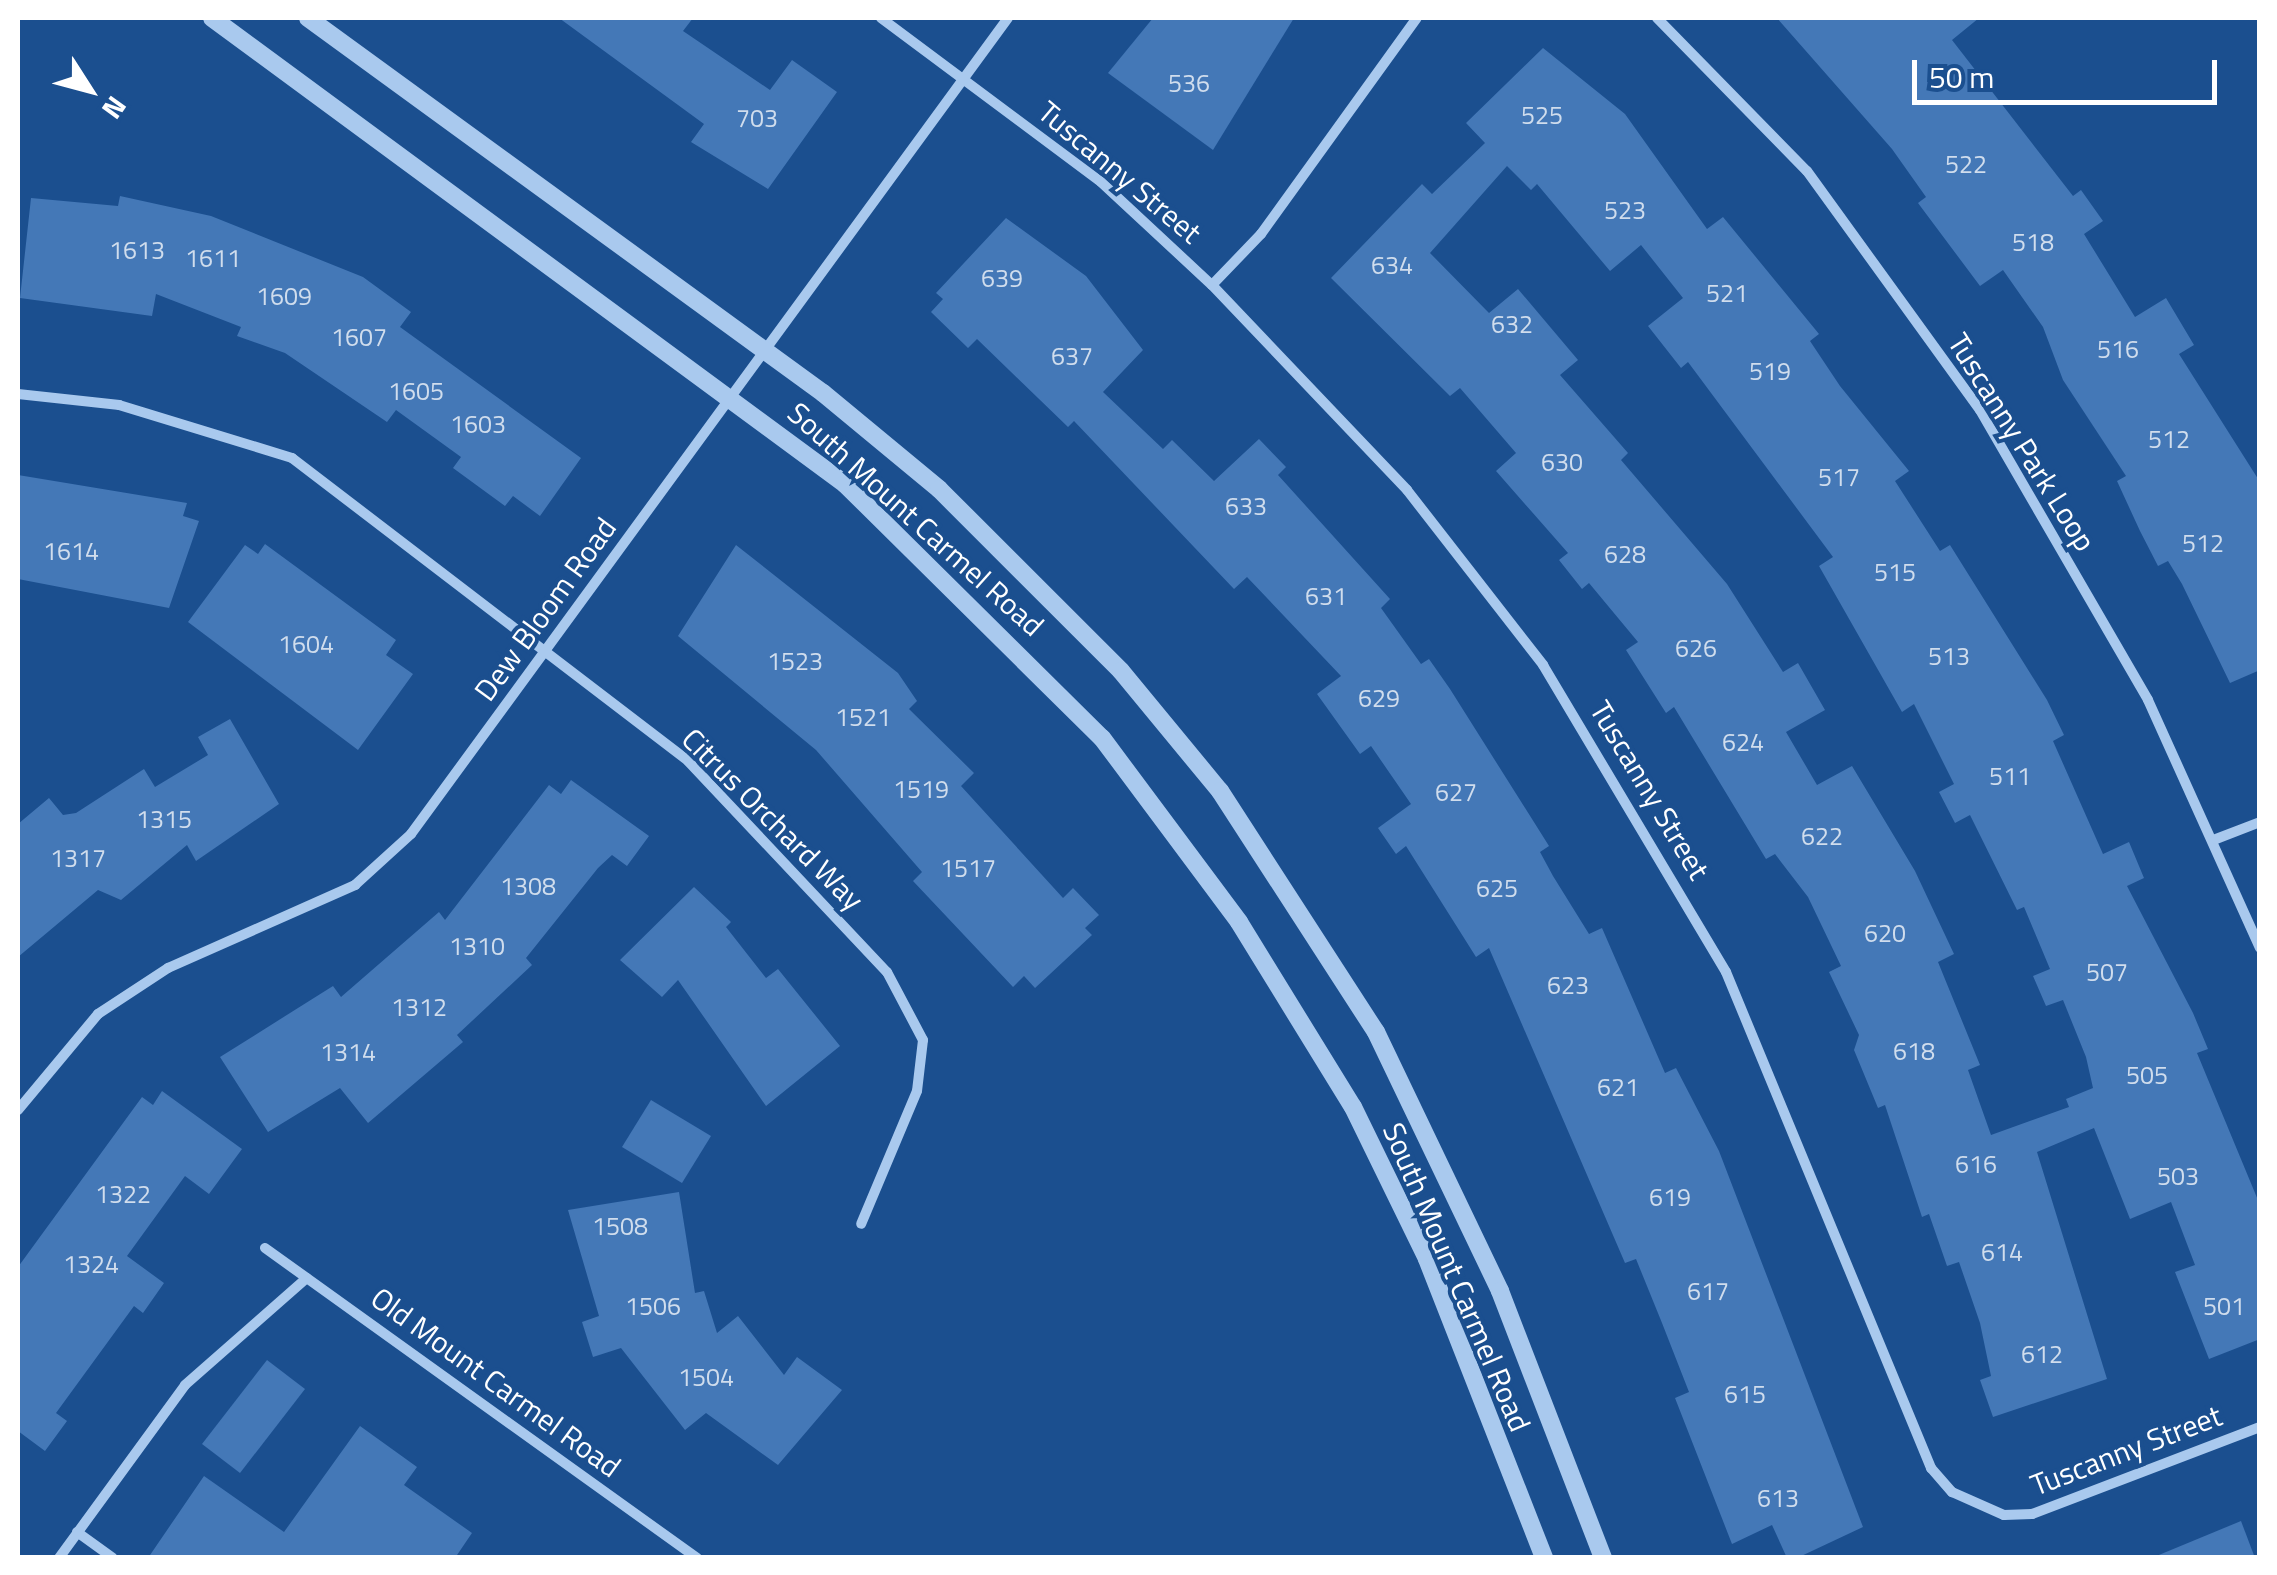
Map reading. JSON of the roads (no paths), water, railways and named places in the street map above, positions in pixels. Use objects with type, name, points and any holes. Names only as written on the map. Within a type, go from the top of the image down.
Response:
[{"type":"street","name":"South Mount Carmel Road","points":[[212,18],[733,395],[845,484],[1025,653],[1239,922],[1393,1185],[1544,1558]]},
{"type":"street","name":"South Mount Carmel Road","points":[[308,18],[766,350],[1006,553],[1220,791],[1376,1032],[1440,1154],[1603,1558]]},
{"type":"street","name":"Tuscanny Street","points":[[881,18],[1101,182],[1212,285],[1407,490],[1599,751],[1734,989],[1931,1468],[1952,1492],[2004,1515],[2032,1514],[2260,1427]]},
{"type":"street","name":"Dew Bloom Road","points":[[18,1110],[98,1014],[168,968],[355,885],[410,834],[1008,18]]},
{"type":"street","points":[[1212,285],[1261,234],[1417,18]]},
{"type":"street","name":"Tuscanny Park Loop","points":[[1657,18],[1807,171],[1980,410],[2148,700],[2216,839],[2260,948]]},
{"type":"street","name":"Citrus Orchard Way","points":[[18,394],[119,405],[292,458],[688,761],[888,972],[923,1040],[917,1091],[862,1224]]},
{"type":"street","points":[[2216,839],[2260,822]]},
{"type":"street","name":"Old Mount Carmel Road","points":[[265,1248],[697,1558]]},
{"type":"street","points":[[59,1558],[207,1360],[307,1278]]},
{"type":"street","points":[[77,1532],[113,1558]]}]
